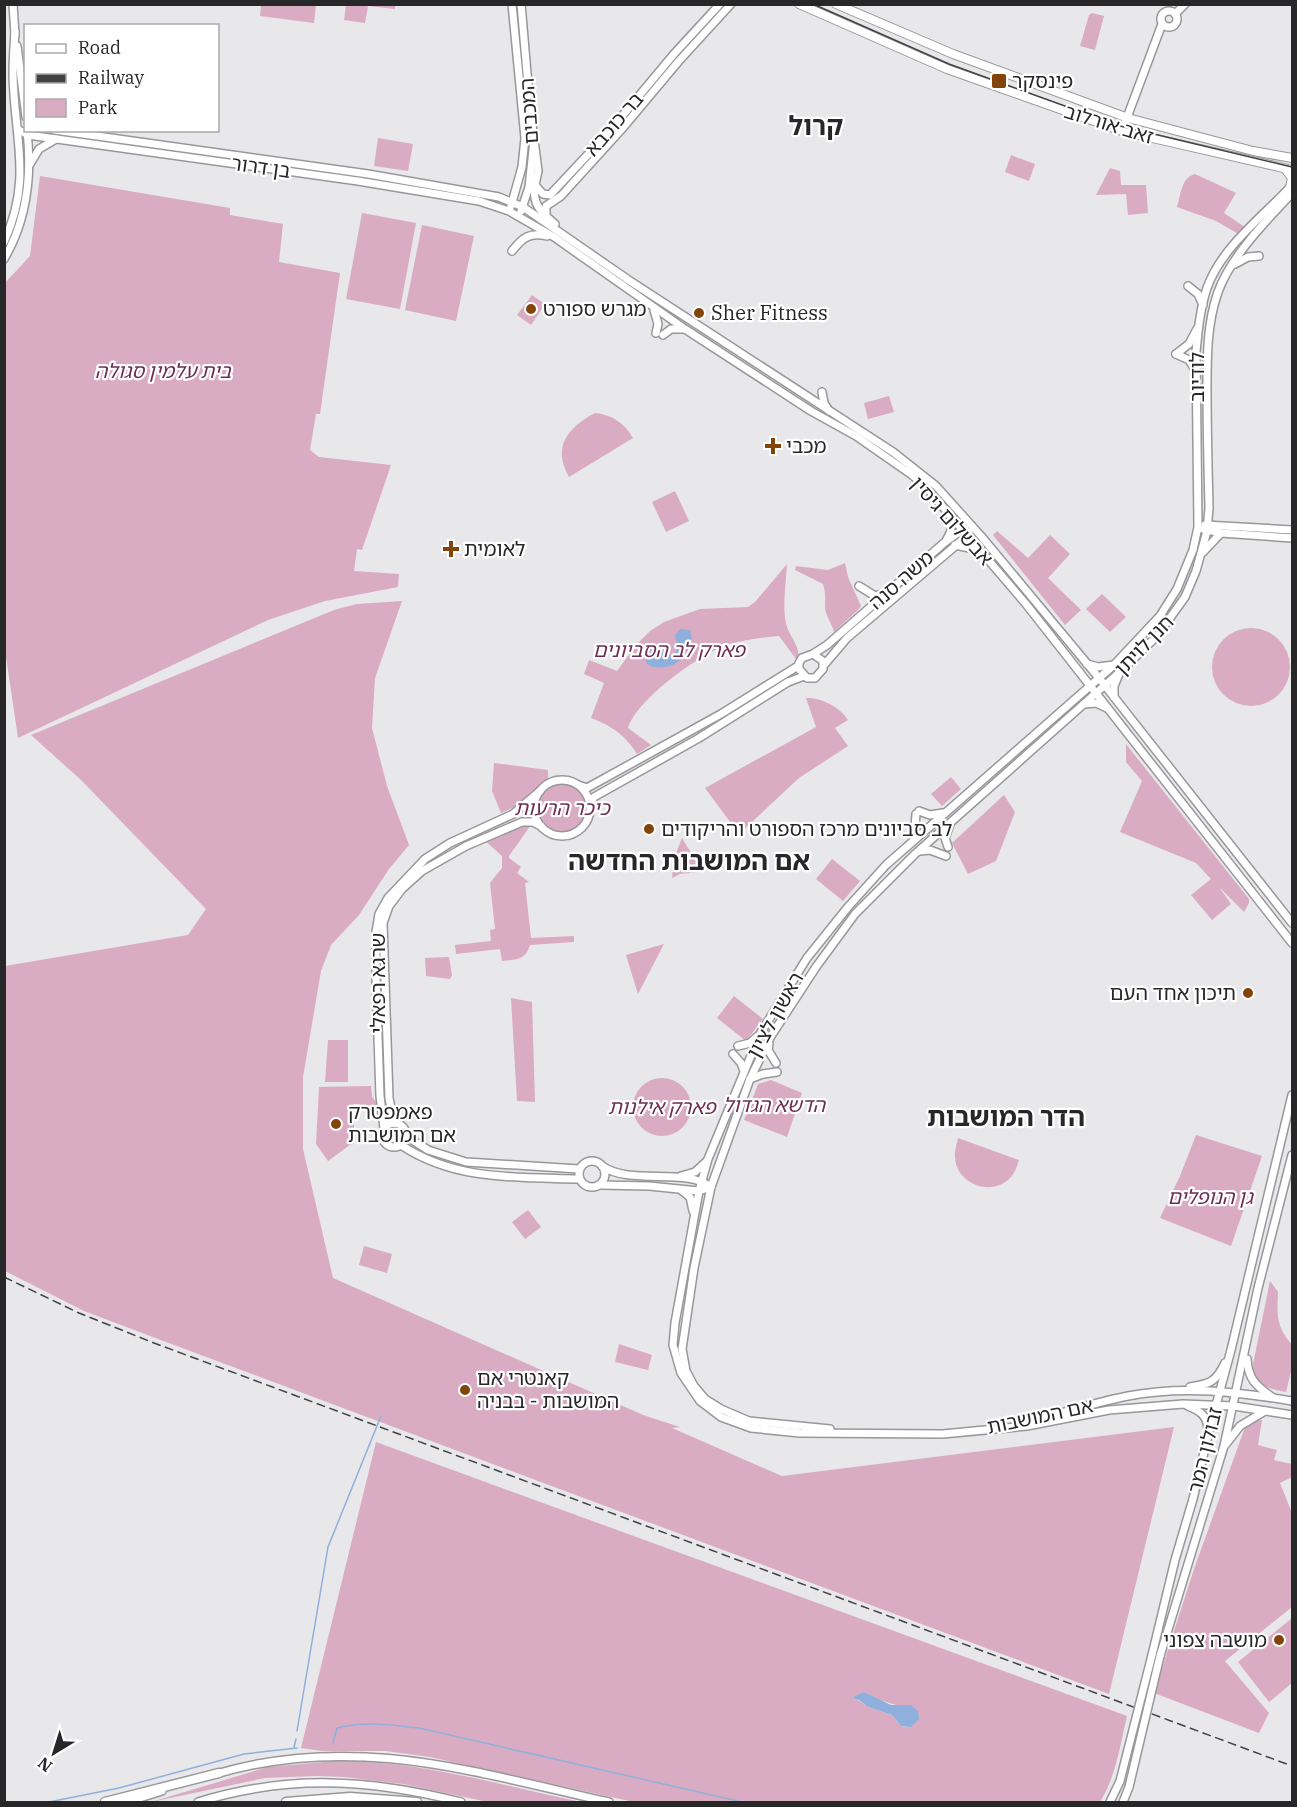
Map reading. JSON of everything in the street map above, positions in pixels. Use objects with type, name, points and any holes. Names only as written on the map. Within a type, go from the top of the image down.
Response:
[{"type":"highway","points":[[105,1803],[219,1773]]},
{"type":"highway","points":[[286,1803],[350,1797],[417,1803]]},
{"type":"main road","name":"זאב אורלוב","points":[[799,4],[947,69],[1122,131],[1293,170]]},
{"type":"main road","name":"זאב אורלוב","points":[[836,4],[953,54],[1128,118],[1253,151],[1293,158]]},
{"type":"main road","points":[[1279,167],[1292,176],[1292,189]]},
{"type":"street","name":"המכבים","points":[[510,212],[519,178],[525,138],[512,4]]},
{"type":"street","name":"המכבים","points":[[519,216],[529,187],[534,140],[521,4]]},
{"type":"street","name":"בר כוכבא","points":[[535,185],[543,194],[550,195],[720,4]]},
{"type":"street","name":"בר כוכבא","points":[[546,216],[546,206],[561,196],[731,4]]},
{"type":"street","points":[[1175,14],[1185,4]]},
{"type":"street","points":[[13,5],[24,95]]},
{"type":"street","points":[[1122,131],[1158,35],[1165,25],[1175,24],[1177,19],[1175,14],[1169,11],[1164,12],[1161,18],[1165,25]]},
{"type":"street","points":[[15,32],[13,75],[24,126]]},
{"type":"street","points":[[4,259],[21,222],[29,184],[25,132]]},
{"type":"street","points":[[4,242],[13,223],[21,182],[25,132]]},
{"type":"street","name":"בן דרור","points":[[41,132],[368,174],[499,197],[512,202]]},
{"type":"street","points":[[29,166],[39,149],[57,133]]},
{"type":"street","name":"בן דרור","points":[[57,133],[479,201],[510,212]]},
{"type":"street","points":[[534,140],[538,171],[533,194],[536,203],[546,216],[565,235]]},
{"type":"street","points":[[362,166],[368,174]]},
{"type":"street","points":[[499,197],[511,192],[519,178]]},
{"type":"street","name":"לודיוב","points":[[1198,527],[1196,352],[1199,324],[1208,287],[1218,267],[1240,238],[1292,189]]},
{"type":"street","name":"לודיוב","points":[[1207,528],[1209,508],[1207,351],[1213,309],[1218,291],[1229,270],[1292,189]]},
{"type":"street","name":"אבשלום גיסין","points":[[512,202],[523,207],[630,281],[893,453],[936,486],[1099,678],[1293,923]]},
{"type":"street","name":"אבשלום גיסין","points":[[510,212],[554,237],[684,329],[811,411],[856,436],[912,476],[980,550],[1081,672],[1293,943]]},
{"type":"street","points":[[512,251],[526,236],[536,233],[554,237]]},
{"type":"street","points":[[4,235],[4,242]]},
{"type":"street","points":[[1229,270],[1242,259],[1259,256]]},
{"type":"street","points":[[1188,286],[1198,294],[1203,305]]},
{"type":"street","points":[[653,308],[660,334],[671,329],[684,329]]},
{"type":"street","points":[[1197,373],[1189,360],[1176,354],[1189,344],[1199,324]]},
{"type":"street","points":[[822,392],[824,403],[830,412]]},
{"type":"street","points":[[1209,508],[1222,529]]},
{"type":"street","points":[[944,543],[951,531],[949,515]]},
{"type":"street","name":"משה סנה","points":[[824,665],[847,638],[955,545],[972,526]]},
{"type":"street","points":[[1198,527],[1293,530]]},
{"type":"street","name":"חנן לויתן","points":[[1099,678],[1149,629],[1171,601],[1188,562],[1198,527]]},
{"type":"street","name":"חנן לויתן","points":[[1096,692],[1157,636],[1185,597],[1196,571],[1207,528]]},
{"type":"street","points":[[1222,529],[1293,538]]},
{"type":"street","points":[[1200,556],[1222,529]]},
{"type":"street","name":"משה סנה","points":[[813,654],[827,645],[944,543],[965,533]]},
{"type":"street","points":[[955,545],[980,550]]},
{"type":"street","points":[[859,586],[875,596],[888,592]]},
{"type":"street","points":[[578,785],[586,793],[590,805],[590,814],[586,823],[572,835],[554,835],[541,826],[535,815],[534,807],[540,791],[546,785],[558,781],[572,782],[588,788],[721,714],[798,666],[802,658],[813,654],[820,658],[824,665],[822,673],[815,678],[804,676],[788,682],[699,738],[594,797],[590,805]]},
{"type":"street","points":[[1086,663],[1098,667],[1114,665]]},
{"type":"street","points":[[798,666],[804,676]]},
{"type":"street","points":[[1114,697],[1116,679],[1122,670]]},
{"type":"street","points":[[1078,695],[1082,683],[1081,672]]},
{"type":"street","name":"ראשון לציון","points":[[750,1425],[721,1417],[700,1401],[681,1373],[673,1345],[675,1323],[702,1180],[708,1159],[760,1034],[807,958],[886,865],[1099,678]]},
{"type":"street","name":"ראשון לציון","points":[[750,1425],[705,1399],[694,1386],[686,1371],[682,1349],[694,1268],[711,1187],[750,1080],[771,1036],[816,967],[855,914],[915,854],[1096,692]]},
{"type":"street","points":[[1081,704],[1096,703],[1108,709]]},
{"type":"street","name":"שרגא רפאלי","points":[[384,1128],[380,1096],[376,978],[376,932],[379,914],[388,898],[425,860],[460,838],[513,814],[540,791]]},
{"type":"street","points":[[914,840],[917,813],[932,816],[945,813]]},
{"type":"street","points":[[948,847],[946,835],[952,821]]},
{"type":"street","name":"שרגא רפאלי","points":[[394,1123],[389,1098],[383,923],[389,906],[402,889],[422,871],[466,846],[522,822],[533,822],[541,826]]},
{"type":"street","points":[[915,854],[926,850],[946,855]]},
{"type":"street","points":[[738,1046],[750,1042],[760,1034]]},
{"type":"street","points":[[771,1036],[768,1050],[777,1063]]},
{"type":"street","points":[[733,1054],[741,1063],[744,1071]]},
{"type":"street","points":[[750,1080],[763,1074],[777,1072]]},
{"type":"street","name":"זבולון המר","points":[[1110,1803],[1120,1781],[1174,1560],[1193,1499],[1216,1404],[1232,1350],[1293,1095]]},
{"type":"street","points":[[394,1123],[404,1128],[406,1136],[401,1145],[394,1147],[387,1145],[382,1139],[384,1128],[394,1123]]},
{"type":"street","points":[[406,1136],[428,1150],[466,1162],[579,1169]]},
{"type":"street","points":[[401,1145],[419,1157],[436,1164],[480,1175],[579,1179],[589,1187],[600,1185],[699,1191],[711,1187]]},
{"type":"street","name":"זבולון המר","points":[[1123,1803],[1129,1787],[1160,1656],[1224,1446],[1258,1288],[1293,1155]]},
{"type":"street","points":[[669,1178],[696,1172],[708,1159]]},
{"type":"street","points":[[579,1179],[579,1169],[584,1163],[591,1161],[610,1172],[702,1180],[711,1187]]},
{"type":"street","points":[[600,1185],[605,1178],[602,1166]]},
{"type":"street","points":[[679,1189],[690,1197],[694,1218]]},
{"type":"street","points":[[1246,1349],[1247,1372],[1251,1379],[1256,1386],[1275,1398]]},
{"type":"street","points":[[1172,1391],[1209,1384],[1215,1380],[1232,1350]]},
{"type":"street","name":"אם המושבות","points":[[750,1425],[863,1432],[939,1433],[1019,1424],[1128,1396],[1172,1391],[1221,1391],[1293,1401]]},
{"type":"street","points":[[1183,1404],[1202,1413],[1208,1420],[1209,1431]]},
{"type":"street","name":"אם המושבות","points":[[750,1425],[800,1432],[943,1434],[1027,1426],[1109,1410],[1183,1404],[1216,1404],[1293,1414]]},
{"type":"street","points":[[1224,1446],[1240,1426],[1265,1410]]},
{"type":"street","points":[[127,1803],[219,1773],[252,1765],[301,1758],[358,1755],[437,1764],[609,1803]]},
{"type":"street","points":[[198,1803],[249,1788],[318,1783],[384,1787],[461,1803]]},
{"type":"green space","points":[[346,4],[395,5],[395,9],[368,6],[365,23],[344,20]]},
{"type":"green space","points":[[261,5],[316,5],[314,23],[260,16]]},
{"type":"green space","points":[[1092,13],[1104,16],[1095,50],[1080,46],[1089,15]]},
{"type":"green space","points":[[378,138],[413,144],[408,171],[374,166]]},
{"type":"green space","points":[[1011,155],[1035,164],[1029,181],[1005,172]]},
{"type":"green space","points":[[1110,168],[1120,171],[1121,185],[1146,185],[1148,213],[1128,215],[1126,194],[1096,195]]},
{"type":"green space","points":[[1195,174],[1236,193],[1224,213],[1249,230],[1242,236],[1216,221],[1177,207],[1184,183]]},
{"type":"green space","name":"בית עלמין סגולה","points":[[40,176],[230,208],[230,215],[283,224],[279,262],[340,273],[320,414],[316,414],[310,450],[319,457],[391,465],[362,550],[357,549],[354,571],[399,574],[398,587],[325,601],[268,620],[18,738],[4,643],[4,284],[30,256]]},
{"type":"green space","points":[[362,213],[416,223],[400,309],[346,299]]},
{"type":"green space","points":[[422,225],[474,236],[456,321],[405,310]]},
{"type":"green space","name":"מגרש ספורט","points":[[532,295],[545,304],[531,325],[517,315]]},
{"type":"green space","points":[[889,396],[894,412],[868,419],[864,403]]},
{"type":"green space","points":[[595,413],[617,421],[633,438],[569,477],[562,456],[565,439],[577,425]]},
{"type":"green space","points":[[675,491],[689,521],[666,532],[652,502]]},
{"type":"green space","points":[[997,531],[1028,558],[1050,535],[1070,554],[1048,578],[1081,610],[1065,625],[993,535]]},
{"type":"green space","points":[[845,563],[848,577],[861,606],[834,632],[825,608],[823,584],[795,570],[796,566],[828,570]]},
{"type":"green space","name":"פארק לב הסביונים","points":[[787,564],[785,618],[798,650],[799,663],[779,636],[729,644],[717,649],[671,678],[634,716],[628,728],[651,745],[637,754],[628,741],[617,732],[591,718],[604,683],[584,674],[589,660],[617,671],[636,645],[650,631],[664,622],[700,609],[748,607],[755,602]]},
{"type":"green space","points":[[1102,594],[1126,617],[1110,632],[1086,609]]},
{"type":"green space","points":[[402,601],[375,678],[372,728],[387,786],[409,845],[389,869],[359,915],[331,945],[321,971],[303,1077],[303,1149],[333,1278],[643,1415],[680,1427],[672,1428],[782,1476],[1174,1427],[1109,1694],[84,1311],[5,1271],[5,966],[188,935],[206,909],[81,780],[31,735],[334,610],[357,604]]},
{"type":"green space","points":[[1243,628],[1259,628],[1273,634],[1284,645],[1290,659],[1290,675],[1284,689],[1273,700],[1259,706],[1243,706],[1229,700],[1218,689],[1212,675],[1212,659],[1218,645],[1229,634]]},
{"type":"green space","points":[[806,698],[824,701],[845,716],[848,720],[835,728],[848,746],[799,778],[739,834],[705,788],[816,727]]},
{"type":"green space","points":[[1126,744],[1249,899],[1244,912],[1219,887],[1231,904],[1212,920],[1191,895],[1211,879],[1196,863],[1120,832],[1142,781],[1126,762]]},
{"type":"green space","points":[[494,763],[548,770],[548,780],[521,804],[501,813],[492,791]]},
{"type":"green space","points":[[951,777],[961,789],[942,806],[931,794]]},
{"type":"green space","name":"כיכר הרעות","points":[[562,783],[571,785],[582,794],[587,808],[585,817],[576,828],[562,833],[553,831],[542,822],[537,808],[539,799],[548,788]]},
{"type":"green space","points":[[1004,795],[1015,812],[996,861],[968,874],[952,843]]},
{"type":"green space","points":[[522,822],[533,822],[509,858],[521,867],[517,873],[529,882],[525,883],[531,938],[574,936],[574,942],[530,945],[523,956],[502,961],[500,949],[456,954],[455,945],[491,941],[490,930],[495,929],[490,883],[502,868],[502,856],[483,839]]},
{"type":"green space","points":[[682,838],[699,872],[680,874],[672,878],[674,858]]},
{"type":"green space","points":[[832,859],[860,881],[843,901],[816,879]]},
{"type":"green space","points":[[664,944],[638,994],[626,955]]},
{"type":"green space","points":[[449,957],[452,975],[450,979],[426,976],[425,958]]},
{"type":"green space","points":[[734,996],[763,1019],[746,1041],[717,1018]]},
{"type":"green space","points":[[511,998],[532,1002],[535,1102],[517,1101]]},
{"type":"green space","points":[[328,1040],[348,1040],[348,1082],[325,1082]]},
{"type":"green space","name":"פארק אילנות","points":[[662,1078],[673,1080],[686,1091],[691,1107],[689,1118],[678,1131],[662,1136],[651,1134],[638,1123],[633,1107],[635,1096],[646,1083]]},
{"type":"green space","name":"הדשא הגדול","points":[[771,1080],[802,1093],[787,1137],[744,1120],[758,1084]]},
{"type":"green space","name":"פאמפטרק אם המושבות","points":[[371,1086],[376,1106],[354,1104],[354,1142],[328,1161],[316,1144],[319,1087]]},
{"type":"green space","name":"גן הנופלים","points":[[1196,1135],[1262,1156],[1231,1246],[1160,1218]]},
{"type":"green space","points":[[958,1138],[1019,1160],[1014,1174],[994,1187],[976,1185],[968,1181],[957,1166],[955,1150]]},
{"type":"green space","points":[[528,1210],[541,1227],[525,1239],[512,1222]]},
{"type":"green space","points":[[364,1246],[392,1254],[387,1273],[359,1265]]},
{"type":"green space","points":[[1270,1281],[1278,1292],[1280,1326],[1292,1345],[1292,1367],[1286,1392],[1261,1384],[1252,1369]]},
{"type":"green space","points":[[619,1344],[652,1355],[648,1370],[615,1362]]},
{"type":"green space","points":[[1250,1420],[1262,1420],[1258,1445],[1277,1450],[1274,1460],[1292,1464],[1292,1477],[1280,1483],[1292,1513],[1292,1607],[1225,1661],[1269,1713],[1259,1733],[1154,1693],[1194,1569],[1244,1430]]},
{"type":"green space","points":[[376,1442],[1127,1716],[1114,1771],[1100,1802],[634,1802],[430,1757],[386,1751],[322,1751],[301,1748]],"holes":[[[864,1692],[896,1705],[908,1727],[901,1726],[892,1715],[868,1707],[854,1699]]]},
{"type":"green space","name":"מושבה צפוני","points":[[1292,1618],[1292,1683],[1269,1702],[1238,1662]]},
{"type":"green space","points":[[335,1761],[428,1769],[581,1802],[488,1802],[403,1784],[317,1776],[265,1778],[151,1802],[268,1767]]},
{"type":"water","points":[[680,629],[690,630],[692,638],[680,660],[664,667],[647,664],[645,650],[652,646],[668,655],[675,654],[678,647],[675,635]]},
{"type":"water","points":[[864,1692],[891,1705],[911,1705],[918,1711],[919,1719],[911,1727],[901,1726],[892,1715],[868,1707],[854,1699],[855,1696]]},
{"type":"waterway","points":[[297,1731],[328,1547],[381,1416]]},
{"type":"waterway","points":[[333,1743],[337,1728],[348,1726],[378,1724],[419,1728],[742,1802]]},
{"type":"waterway","points":[[294,1747],[296,1739]]},
{"type":"waterway","points":[[49,1802],[119,1788],[244,1754],[297,1748]]},
{"type":"tram line","points":[[813,4],[949,64],[1120,126],[1292,167]]},
{"type":"railway","points":[[4,1277],[79,1313],[154,1343],[1292,1766]]},
{"type":"place","name":"פינסקר","points":[[999,81]]},
{"type":"place","name":"מגרש ספורט","points":[[531,309]]},
{"type":"place","name":"Sher Fitness","points":[[699,313]]},
{"type":"place","name":"מכבי","points":[[773,446]]},
{"type":"place","name":"לאומית","points":[[451,549]]},
{"type":"place","name":"לב סביונים מרכז הספורט והריקודים","points":[[649,829]]},
{"type":"place","name":"תיכון אחד העם","points":[[1248,993]]},
{"type":"place","name":"פאמפטרק אם המושבות","points":[[336,1124]]},
{"type":"place","name":"קאנטרי אם המושבות - בבניה","points":[[465,1390]]},
{"type":"place","name":"מושבה צפוני","points":[[1279,1640]]},
{"type":"district","name":"קרול","points":[[816,126]]},
{"type":"district","name":"אם המושבות החדשה","points":[[689,861]]},
{"type":"district","name":"הדר המושבות","points":[[1006,1117]]}]
